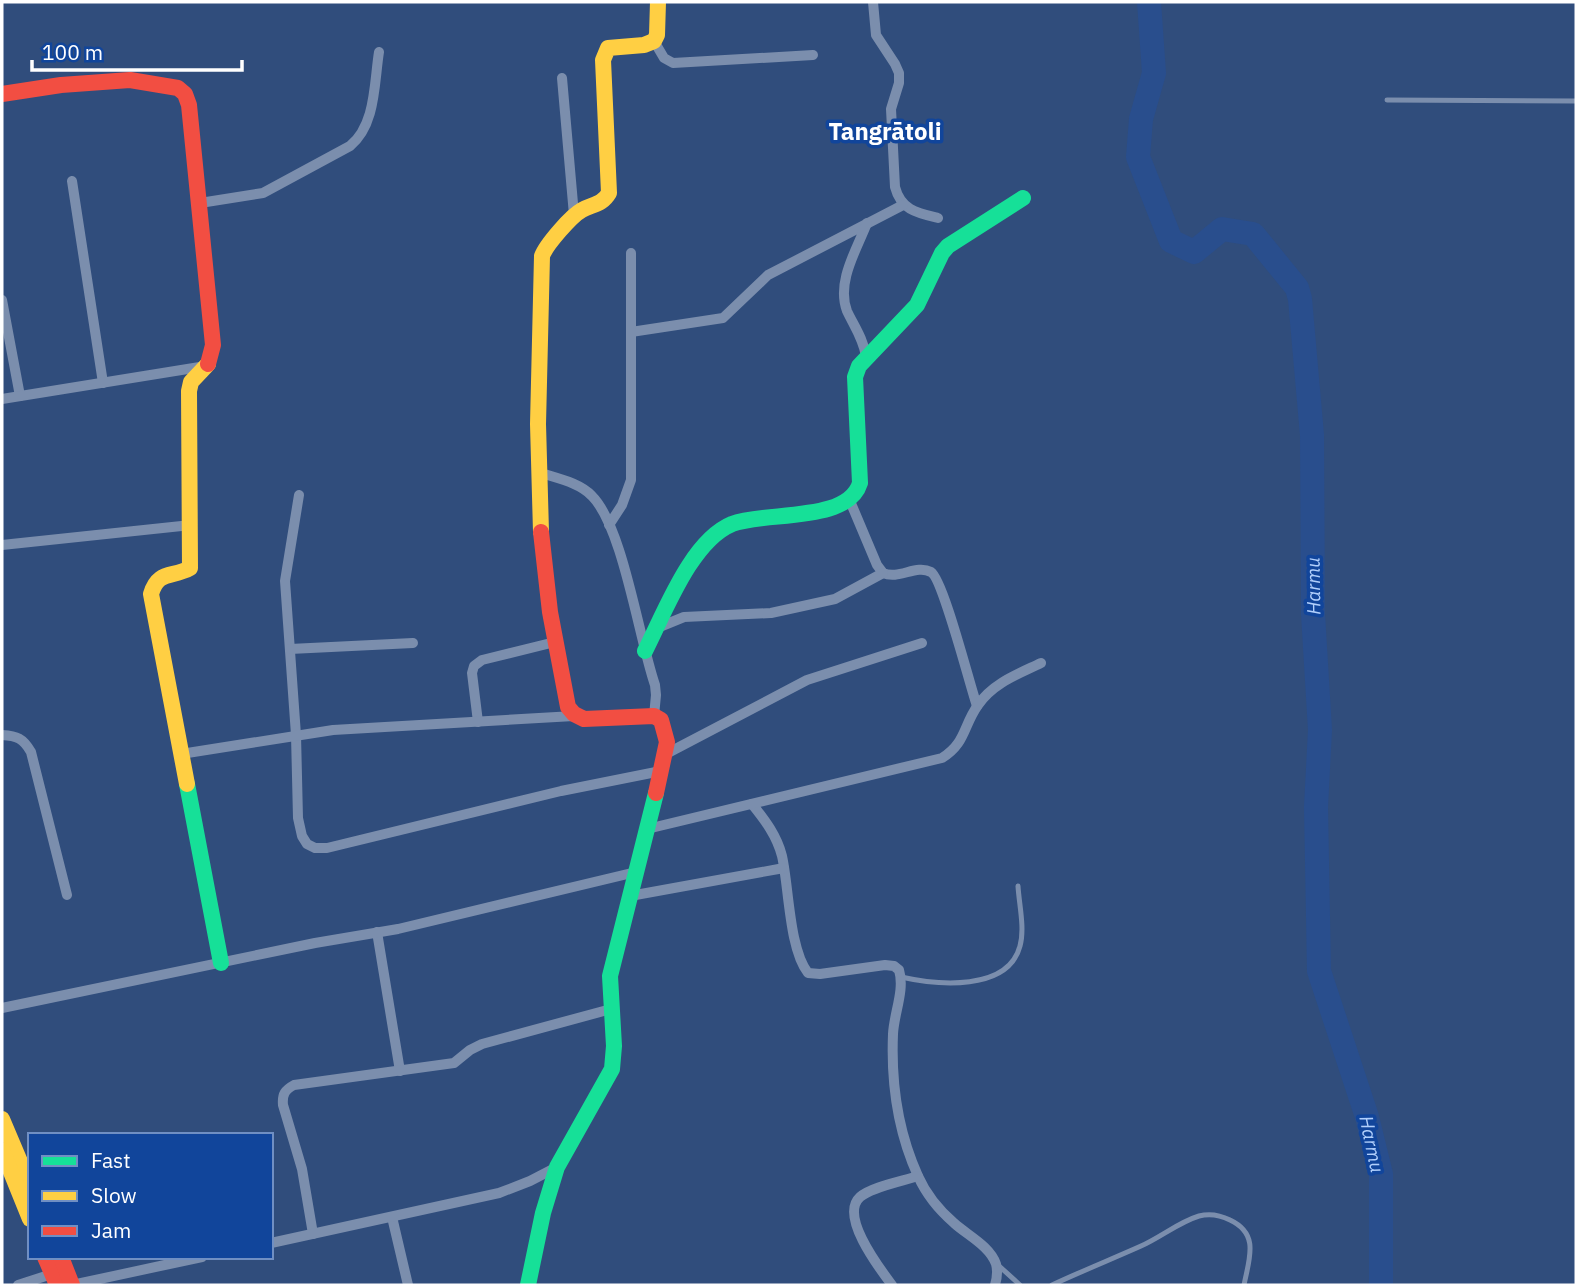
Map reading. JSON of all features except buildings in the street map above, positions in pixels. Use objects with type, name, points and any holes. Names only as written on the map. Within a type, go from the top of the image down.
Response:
[{"type":"street","points":[[574,716],[568,710],[565,699],[543,552],[538,472],[542,256],[549,239],[574,215],[606,200],[609,193],[604,53],[608,48],[644,45],[654,41],[657,35],[657,2]]},
{"type":"street","points":[[873,2],[876,35],[899,74],[891,109],[895,187],[898,198],[914,212],[938,218]]},
{"type":"street","points":[[654,41],[664,58],[673,63],[813,55]]},
{"type":"street","points":[[200,203],[263,193],[351,146],[367,126],[379,52]]},
{"type":"street","points":[[562,78],[574,215]]},
{"type":"street","points":[[2,93],[130,80],[178,88],[185,94],[189,105],[213,345],[208,366],[191,382],[189,391],[190,568],[182,573],[158,577],[153,582],[151,594],[221,963]]},
{"type":"street","points":[[72,181],[103,383]]},
{"type":"street","points":[[645,651],[695,554],[723,527],[838,507],[858,492],[860,483],[855,377],[859,366],[917,305],[948,246],[1023,198]]},
{"type":"street","points":[[631,332],[723,318],[768,275],[903,205]]},
{"type":"street","points":[[866,356],[863,340],[846,308],[843,285],[867,223]]},
{"type":"street","points":[[609,524],[622,505],[631,480],[631,253]]},
{"type":"street","points":[[2,300],[20,397]]},
{"type":"street","points":[[2,399],[208,366]]},
{"type":"street","points":[[538,472],[583,489],[600,506],[609,524],[621,559],[656,695],[654,716]]},
{"type":"street","points":[[299,495],[285,581],[296,735],[298,818],[307,845],[315,848],[327,848],[561,791],[662,763],[807,680],[922,643]]},
{"type":"street","points":[[850,500],[877,565],[883,573]]},
{"type":"street","points":[[2,545],[191,524]]},
{"type":"street","points":[[657,628],[684,617],[771,613],[835,599],[883,573],[897,575],[928,570],[935,575],[944,596],[976,706]]},
{"type":"street","points":[[478,722],[472,673],[474,666],[482,660],[555,642]]},
{"type":"street","points":[[290,649],[413,643]]},
{"type":"street","points":[[647,829],[942,758],[954,751],[963,738],[976,706],[1004,680],[1041,663]]},
{"type":"street","points":[[181,754],[333,730],[574,716],[584,719],[654,716],[662,720],[667,742],[610,976],[615,1056],[612,1069],[557,1167],[543,1213],[528,1285]]},
{"type":"street","points":[[2,735],[24,740],[31,752],[67,895]]},
{"type":"street","points":[[752,804],[776,840],[784,868],[798,953],[808,973],[820,974],[885,965],[900,970],[893,1031],[896,1106],[918,1176],[944,1214],[989,1252],[996,1263],[998,1274],[995,1285]]},
{"type":"street","points":[[630,896],[784,868]]},
{"type":"street","points":[[2,1008],[377,932],[636,872]]},
{"type":"street","points":[[377,932],[400,1071]]},
{"type":"street","points":[[313,1234],[302,1169],[282,1096],[286,1089],[295,1085],[454,1063],[482,1044],[611,1009]]},
{"type":"street","points":[[2,1119],[28,1180]]},
{"type":"street","points":[[2,1150],[28,1214]]},
{"type":"street","points":[[273,1243],[499,1193],[557,1167]]},
{"type":"street","points":[[892,1285],[858,1231],[854,1206],[858,1198],[866,1193],[918,1176]]},
{"type":"street","points":[[392,1217],[408,1285]]},
{"type":"street","points":[[18,1285],[54,1279],[46,1259]]},
{"type":"street","points":[[62,1259],[72,1285],[193,1259]]},
{"type":"lane","points":[[1387,100],[1576,101]]},
{"type":"lane","points":[[901,977],[949,984],[987,978],[1003,970],[1016,958],[1021,942],[1018,886]]},
{"type":"lane","points":[[1052,1285],[1143,1245],[1187,1221],[1210,1214],[1239,1224],[1246,1232],[1250,1242],[1250,1256],[1244,1285]]},
{"type":"lane","points":[[996,1263],[1020,1285]]},
{"type":"waterway","name":"Harmu","points":[[1149,2],[1154,73],[1141,119],[1138,157],[1171,241],[1194,252],[1222,229],[1253,234],[1297,288],[1300,299],[1312,435],[1313,614],[1320,730],[1316,807],[1319,971],[1367,1117],[1381,1174],[1381,1285]]},
{"type":"traffic: fast","points":[[645,651],[681,579],[692,561],[717,533],[732,524],[747,520],[823,510],[852,496],[860,483],[855,377],[859,366],[917,305],[948,246],[1023,198]]},
{"type":"traffic: fast","points":[[187,784],[221,963]]},
{"type":"traffic: fast","points":[[528,1285],[543,1213],[557,1167],[612,1069],[614,1046],[610,976],[656,793]]},
{"type":"traffic: slow","points":[[541,532],[538,424],[542,256],[572,218],[600,202],[609,193],[603,60],[608,48],[644,45],[654,41],[657,35],[658,2]]},
{"type":"traffic: slow","points":[[187,784],[151,594],[162,578],[190,568],[189,391],[191,382],[208,364]]},
{"type":"traffic: slow","points":[[2,1119],[28,1180]]},
{"type":"traffic: slow","points":[[2,1150],[28,1214]]},
{"type":"traffic: jam","points":[[2,94],[61,85],[130,80],[178,88],[185,94],[189,105],[213,345],[208,364]]},
{"type":"traffic: jam","points":[[541,532],[550,612],[568,707],[584,719],[654,716],[661,720],[667,742],[656,793]]},
{"type":"traffic: jam","points":[[46,1259],[57,1285]]},
{"type":"traffic: jam","points":[[62,1259],[72,1285]]},
{"type":"district","name":"Tangrātoli","points":[[885,132]]}]
